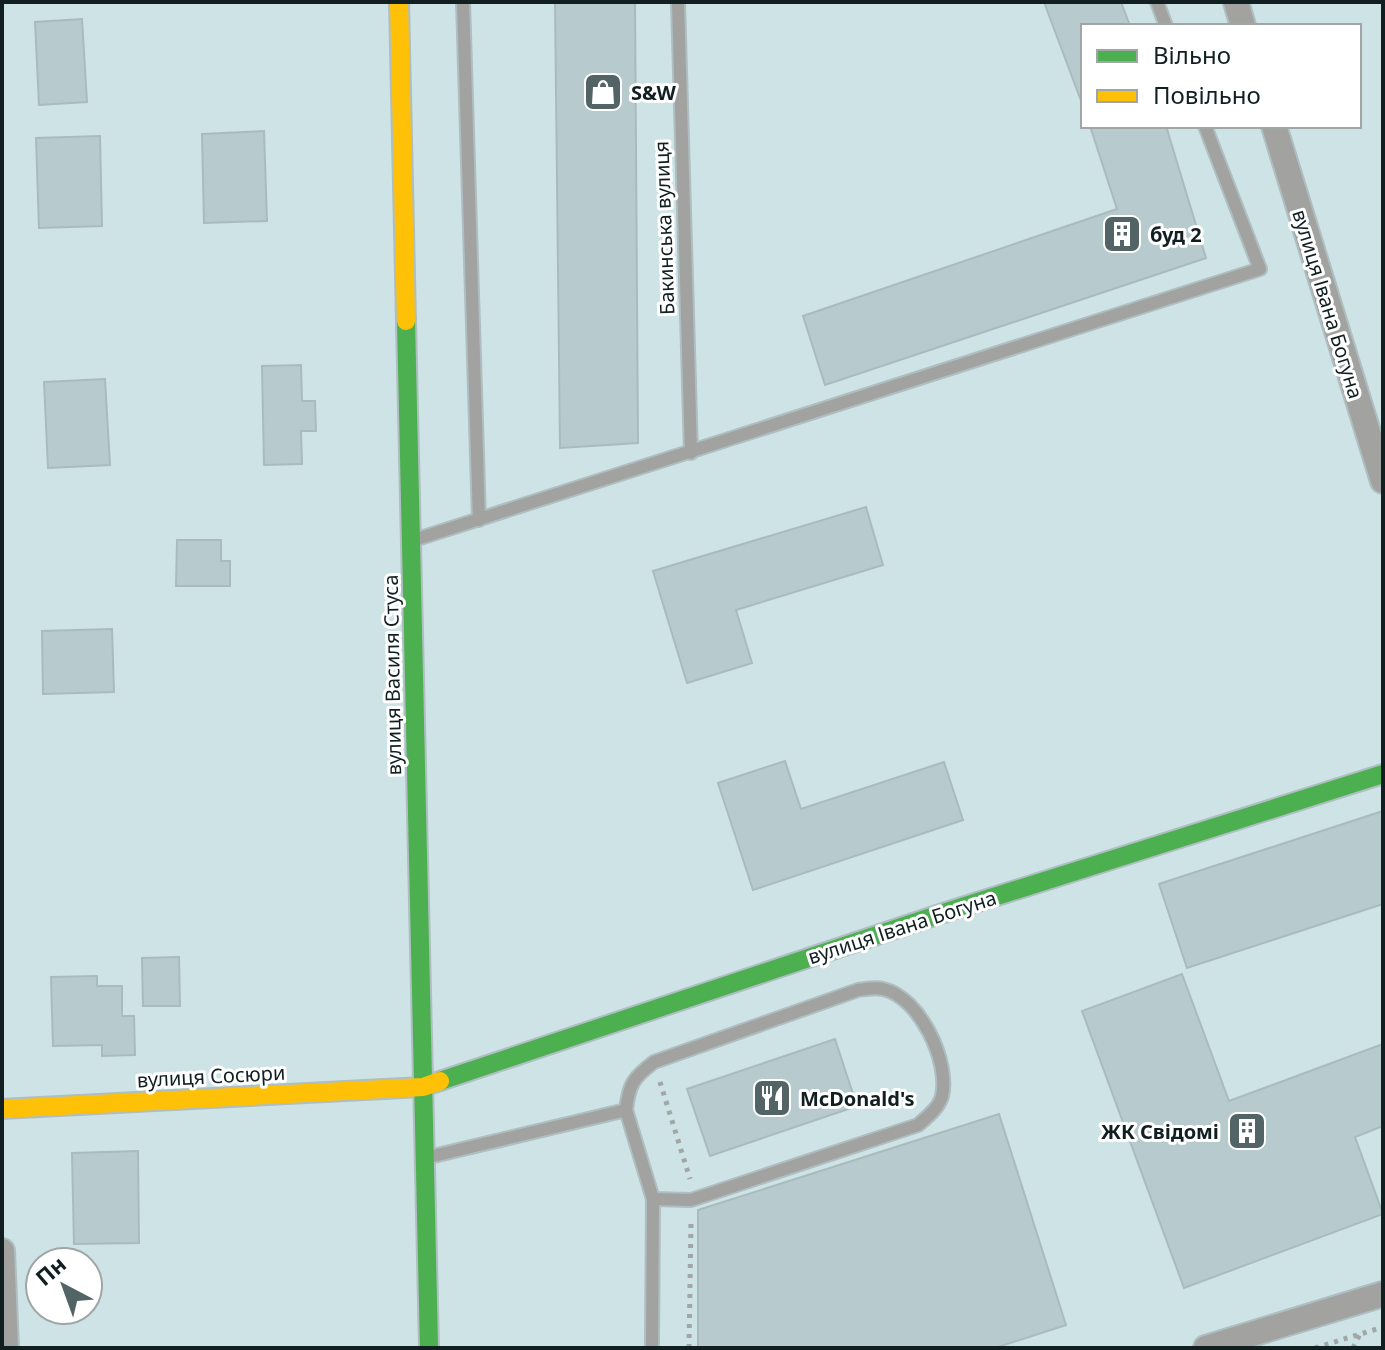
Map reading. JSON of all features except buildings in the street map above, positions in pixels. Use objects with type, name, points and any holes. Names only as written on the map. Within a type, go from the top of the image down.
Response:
[{"type":"street","name":"вулиця Василя Стуса","points":[[399,2],[429,1348]]},
{"type":"street","points":[[1236,2],[1242,24]]},
{"type":"street","name":"вулиця Івана Богуна","points":[[1275,128],[1383,481]]},
{"type":"street","name":"вулиця Івана Богуна","points":[[423,1087],[943,913],[1383,774]]},
{"type":"street","name":"вулиця Сосюри","points":[[2,1109],[423,1087]]},
{"type":"street","points":[[2,1251],[6,1348]]},
{"type":"street","points":[[1206,1348],[1383,1294]]},
{"type":"lane","points":[[463,2],[479,520]]},
{"type":"lane","name":"Бакинська вулиця","points":[[678,2],[691,453]]},
{"type":"lane","points":[[1157,2],[1165,24]]},
{"type":"lane","points":[[411,541],[1260,269],[1206,128]]},
{"type":"lane","points":[[652,1348],[653,1199],[626,1110],[628,1089],[636,1076],[654,1062],[858,990],[882,988],[903,998],[924,1023],[937,1049],[943,1076],[941,1099],[932,1113],[918,1125],[691,1200],[653,1199]]},
{"type":"lane","points":[[425,1158],[626,1110]]},
{"type":"path","points":[[1315,1348],[1383,1327]]},
{"type":"path","points":[[1353,1348],[1360,1334]]},
{"type":"traffic: fast","points":[[406,321],[429,1348]]},
{"type":"traffic: fast","points":[[440,1081],[943,913],[1383,774]]},
{"type":"traffic: slow","points":[[399,2],[406,321]]},
{"type":"traffic: slow","points":[[2,1109],[423,1087],[440,1081]]},
{"type":"place","name":"S&W","points":[[603,92]]},
{"type":"place","name":"буд 2","points":[[1122,234]]},
{"type":"place","name":"McDonald's","points":[[772,1098]]},
{"type":"place","name":"ЖК Свідомі","points":[[1247,1131]]}]
